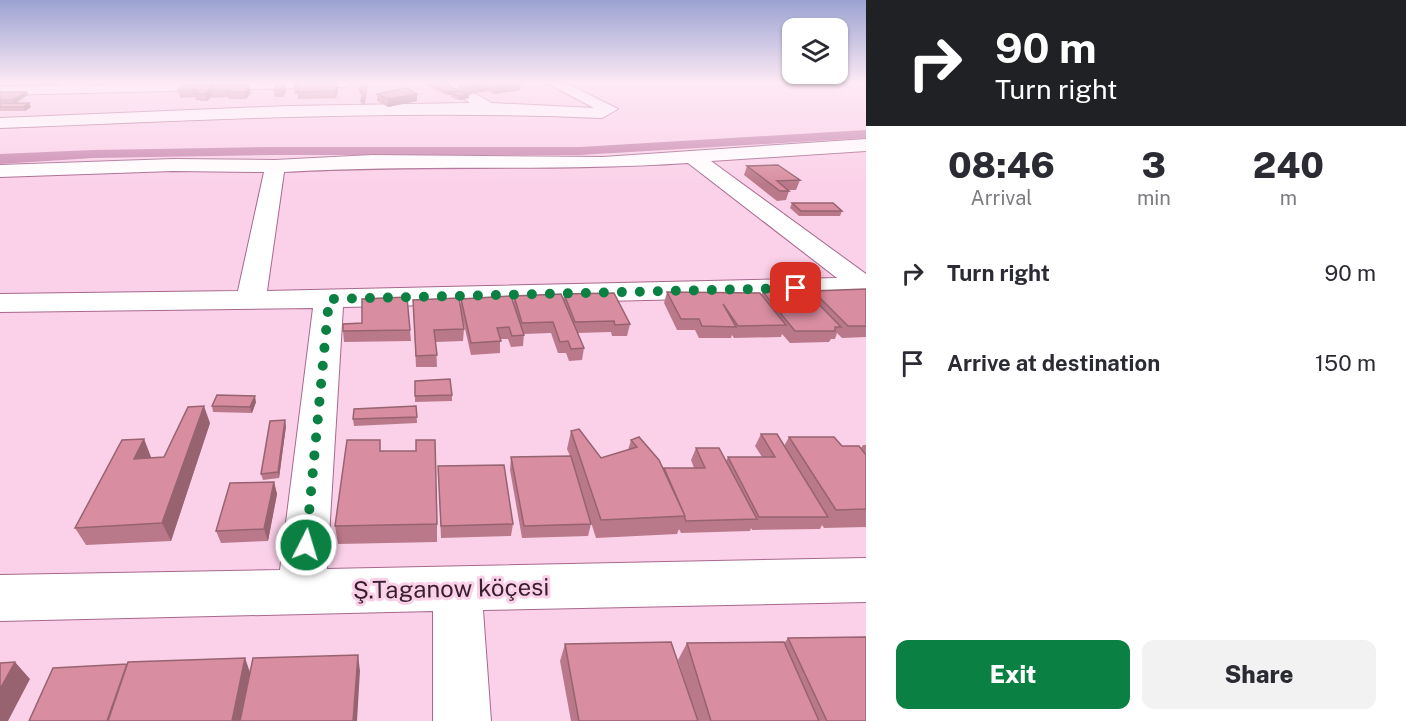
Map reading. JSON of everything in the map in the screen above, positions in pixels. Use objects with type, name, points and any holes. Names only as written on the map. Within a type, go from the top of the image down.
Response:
[{"type":"street","points":[[0,123],[153,117]]},
{"type":"street","points":[[0,171],[173,165],[275,166],[372,161],[603,162],[866,145]]},
{"type":"street","points":[[692,157],[866,286]]},
{"type":"street","points":[[251,299],[275,166]]},
{"type":"street","points":[[0,303],[329,299],[866,286]]},
{"type":"street","points":[[302,589],[329,299]]},
{"type":"street","name":"Ş.Taganow köçesi","points":[[0,597],[866,579]]},
{"type":"street","points":[[457,588],[462,721]]},
{"type":"building","points":[[778,165],[800,180],[777,181],[789,191],[780,191],[747,166]]},
{"type":"building","points":[[792,203],[833,203],[842,211],[801,211]]},
{"type":"building","points":[[866,289],[866,326],[848,326],[813,291]]},
{"type":"building","points":[[667,292],[760,293],[786,325],[738,326],[723,304],[736,327],[702,326],[699,319],[681,319]]},
{"type":"building","points":[[763,292],[807,292],[841,327],[835,327],[835,331],[795,331]]},
{"type":"building","points":[[614,293],[630,324],[615,325],[614,321],[575,322],[564,294]]},
{"type":"building","points":[[561,294],[584,348],[571,349],[568,341],[560,342],[553,322],[522,323],[514,296]]},
{"type":"building","points":[[511,296],[524,335],[512,336],[509,327],[497,328],[501,341],[471,343],[461,299]]},
{"type":"building","points":[[407,297],[410,330],[343,331],[343,324],[362,323],[362,299]]},
{"type":"building","points":[[459,298],[464,329],[434,330],[437,355],[416,356],[413,300]]},
{"type":"building","points":[[450,379],[452,395],[415,396],[415,381]]},
{"type":"building","points":[[217,395],[255,396],[250,407],[212,406]]},
{"type":"building","points":[[204,406],[162,523],[75,528],[122,440],[144,439],[134,459],[164,457],[188,407]]},
{"type":"building","points":[[416,406],[417,417],[353,419],[354,409]]},
{"type":"building","points":[[285,420],[278,472],[261,474],[270,421]]},
{"type":"building","points":[[579,429],[601,458],[637,447],[631,440],[639,437],[659,460],[685,516],[601,520],[571,431]]},
{"type":"building","points":[[761,434],[777,434],[828,517],[759,517],[728,457],[775,457]]},
{"type":"building","points":[[789,437],[834,437],[842,446],[859,446],[866,455],[866,509],[836,510]]},
{"type":"building","points":[[347,440],[380,440],[380,451],[416,451],[416,440],[435,440],[437,524],[335,526]]},
{"type":"building","points":[[696,448],[719,448],[757,519],[686,521],[664,468],[705,468]]},
{"type":"building","points":[[571,456],[591,524],[524,526],[511,457]]},
{"type":"building","points":[[504,465],[513,524],[441,526],[438,466]]},
{"type":"building","points":[[274,482],[264,529],[216,531],[230,483]]},
{"type":"building","points":[[866,637],[866,721],[827,721],[788,638]]},
{"type":"building","points":[[671,642],[698,721],[579,721],[565,644]]},
{"type":"building","points":[[784,642],[819,721],[711,721],[687,643]]},
{"type":"building","points":[[358,655],[353,721],[240,721],[253,658]]},
{"type":"building","points":[[245,658],[232,721],[108,721],[128,662]]},
{"type":"building","points":[[15,662],[0,689],[0,663]]},
{"type":"building","points":[[127,664],[107,721],[29,721],[53,668]]},
{"type":"waterway","points":[[0,159],[93,154],[270,151],[580,151],[866,134]]},
{"type":"route","points":[[306,545],[329,299],[796,288]]}]
